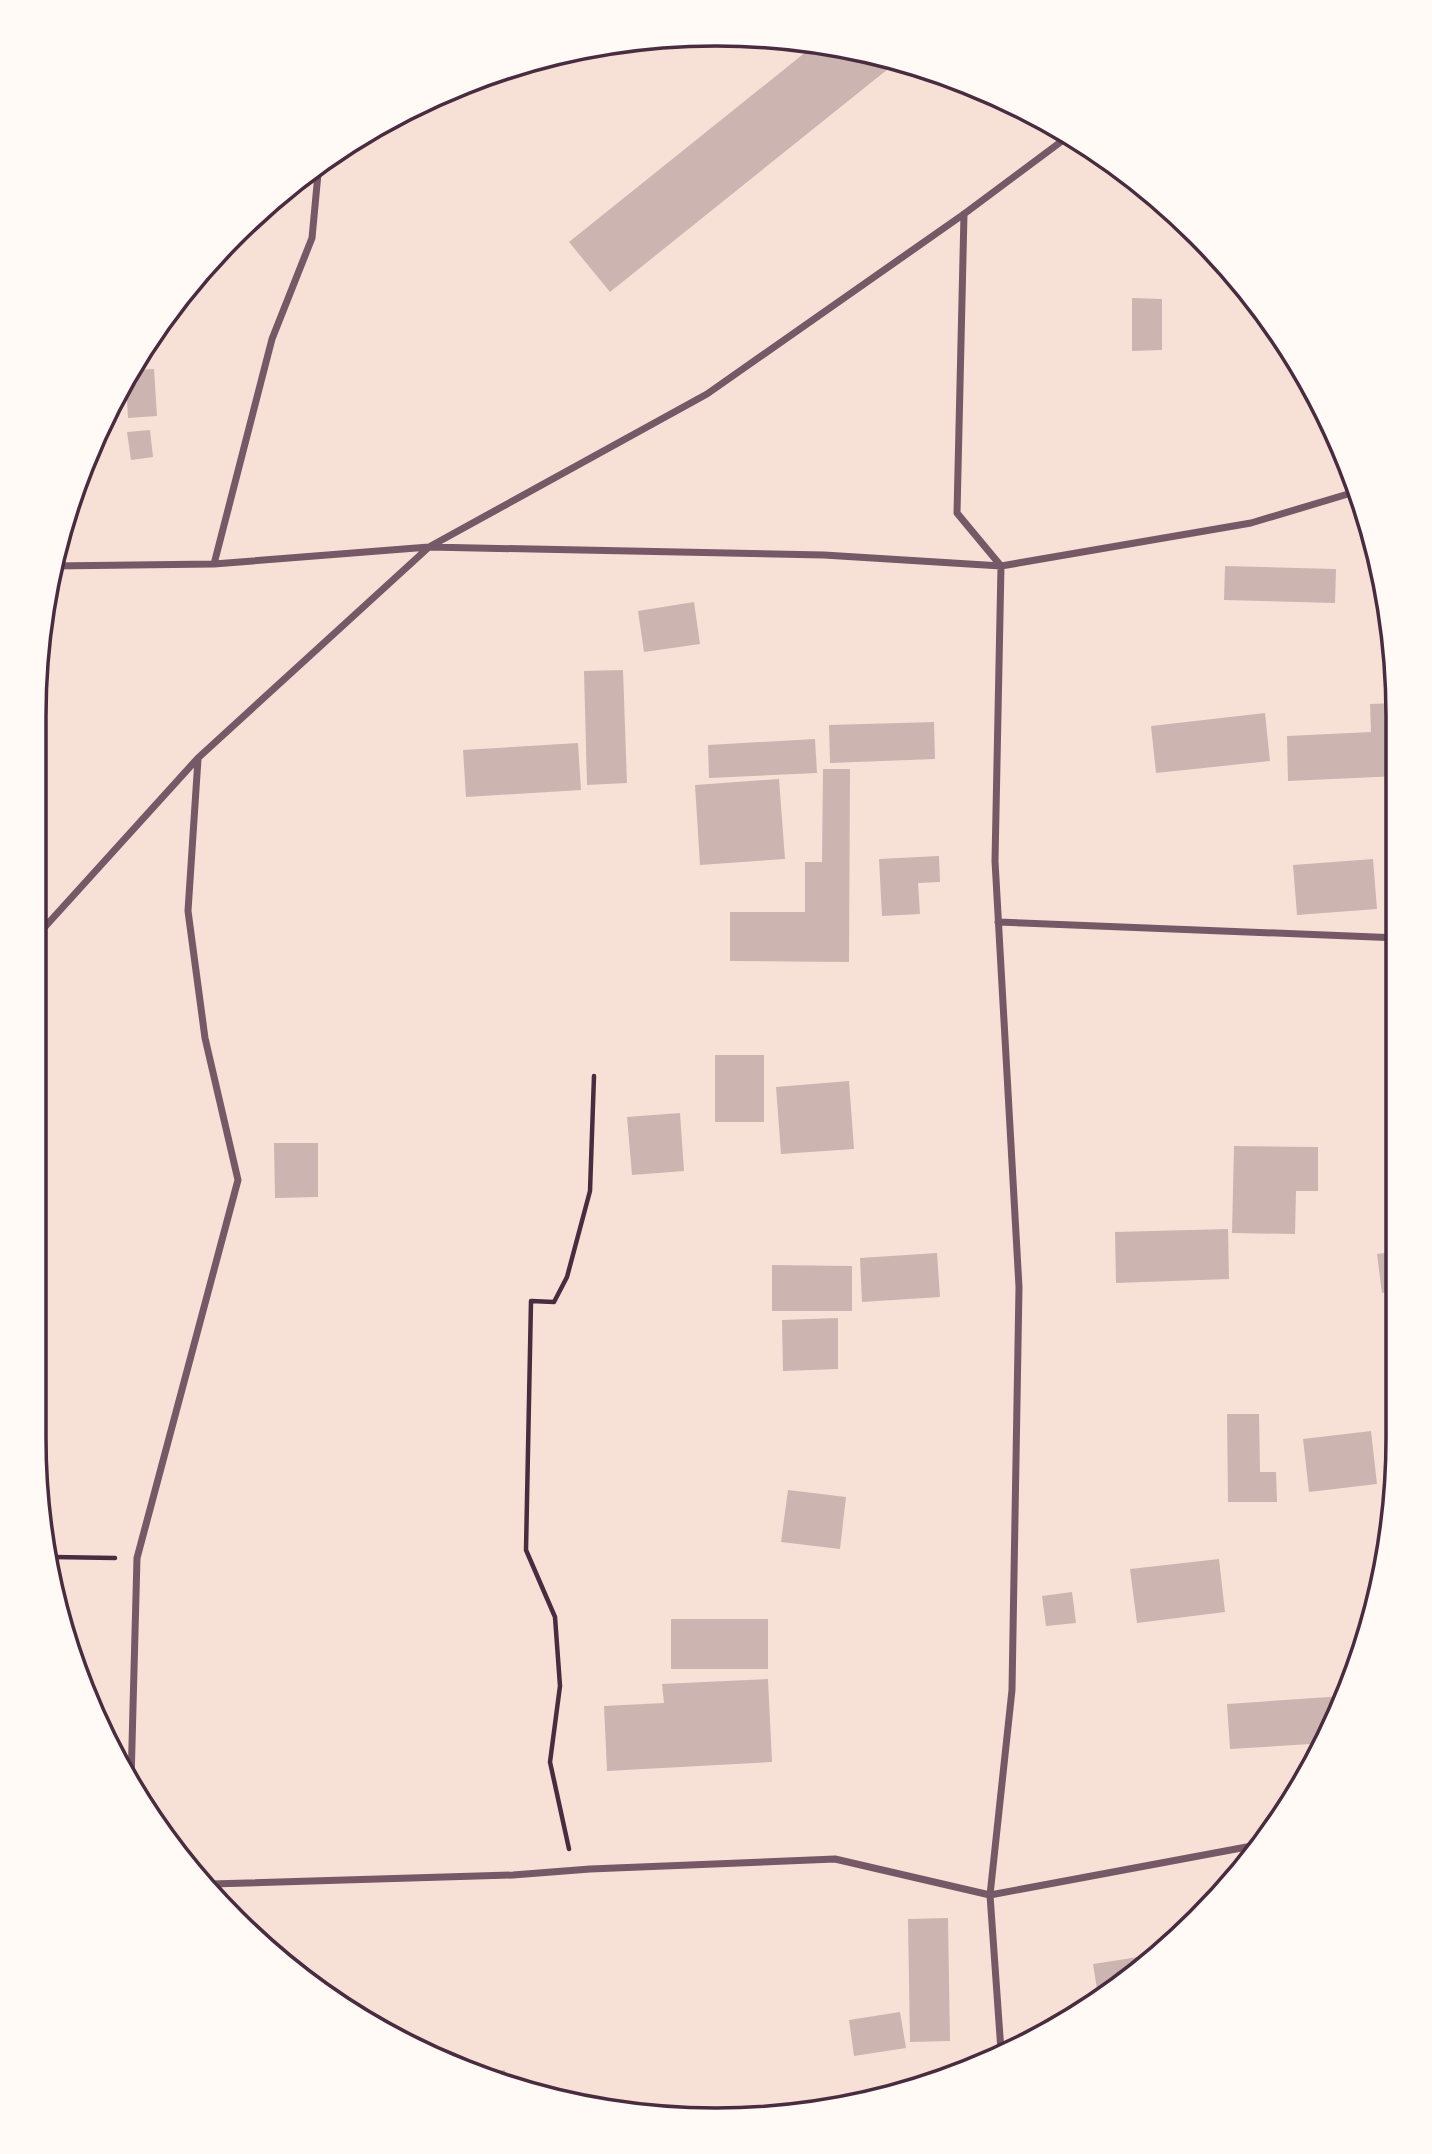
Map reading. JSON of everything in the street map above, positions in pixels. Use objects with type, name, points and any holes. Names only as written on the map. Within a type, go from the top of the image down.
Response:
[{"type":"street","points":[[46,926],[198,758],[429,547],[707,394],[964,214],[1061,141]]},
{"type":"street","points":[[214,564],[272,340],[312,238],[317,177]]},
{"type":"street","points":[[964,214],[957,513],[1002,566],[995,861],[1019,1287],[1012,1690],[989,1895],[1001,2045]]},
{"type":"street","points":[[62,566],[214,564],[429,547],[824,555],[1002,566],[1251,523],[1349,494]]},
{"type":"street","points":[[131,1766],[136,1558],[238,1180],[205,1038],[188,911],[198,758]]},
{"type":"street","points":[[998,922],[1386,937]]},
{"type":"street","points":[[216,1884],[513,1875],[590,1868],[835,1859],[989,1895],[1247,1847]]},
{"type":"path","points":[[590,1868],[569,1850],[551,1762],[561,1686],[555,1617],[526,1550],[531,1301],[554,1301],[567,1278],[590,1191],[594,1076]]},
{"type":"path","points":[[56,1557],[136,1558]]},
{"type":"building","points":[[807,51],[889,68],[610,292],[569,242]]},
{"type":"building","points":[[1132,298],[1162,299],[1162,350],[1132,351]]},
{"type":"building","points":[[154,369],[157,416],[128,418],[127,397],[142,370]]},
{"type":"building","points":[[150,430],[153,457],[131,460],[127,432]]},
{"type":"building","points":[[1225,566],[1336,569],[1335,603],[1224,600]]},
{"type":"building","points":[[694,602],[700,644],[644,652],[638,611]]},
{"type":"building","points":[[623,670],[627,783],[587,785],[584,671]]},
{"type":"building","points":[[1386,703],[1386,777],[1288,781],[1287,736],[1371,732],[1370,704]]},
{"type":"building","points":[[1265,713],[1270,761],[1156,773],[1151,726]]},
{"type":"building","points":[[934,722],[935,759],[830,763],[829,725]]},
{"type":"building","points":[[815,739],[817,773],[709,778],[708,745]]},
{"type":"building","points":[[578,743],[581,790],[466,797],[463,750]]},
{"type":"building","points":[[823,769],[850,769],[849,962],[730,961],[730,912],[805,912],[805,862],[822,862]]},
{"type":"building","points":[[779,779],[785,859],[700,865],[695,785]]},
{"type":"building","points":[[939,856],[940,882],[918,883],[920,914],[882,916],[879,859]]},
{"type":"building","points":[[1373,859],[1377,909],[1297,915],[1293,865]]},
{"type":"building","points":[[715,1055],[764,1055],[764,1122],[715,1122]]},
{"type":"building","points":[[849,1081],[854,1149],[781,1154],[776,1087]]},
{"type":"building","points":[[680,1113],[684,1171],[632,1175],[627,1117]]},
{"type":"building","points":[[274,1143],[318,1143],[318,1197],[275,1198]]},
{"type":"building","points":[[1234,1146],[1318,1147],[1318,1191],[1296,1191],[1295,1234],[1232,1233]]},
{"type":"building","points":[[1228,1229],[1229,1279],[1116,1283],[1115,1232]]},
{"type":"building","points":[[937,1253],[940,1297],[862,1302],[860,1258]]},
{"type":"building","points":[[1386,1253],[1386,1292],[1382,1293],[1377,1254]]},
{"type":"building","points":[[772,1265],[852,1266],[852,1311],[772,1311]]},
{"type":"building","points":[[838,1318],[838,1369],[783,1371],[782,1320]]},
{"type":"building","points":[[1227,1414],[1259,1414],[1260,1472],[1276,1472],[1277,1502],[1228,1502]]},
{"type":"building","points":[[1371,1431],[1377,1484],[1309,1492],[1303,1439]]},
{"type":"building","points":[[788,1490],[846,1497],[840,1549],[781,1542]]},
{"type":"building","points":[[1219,1559],[1225,1612],[1137,1623],[1130,1569]]},
{"type":"building","points":[[1072,1592],[1076,1623],[1046,1626],[1042,1596]]},
{"type":"building","points":[[671,1619],[768,1619],[768,1669],[671,1669]]},
{"type":"building","points":[[768,1679],[772,1762],[607,1771],[604,1706],[664,1703],[662,1684]]},
{"type":"building","points":[[1334,1697],[1312,1744],[1230,1749],[1227,1704]]},
{"type":"building","points":[[948,1918],[950,2041],[910,2042],[908,1919]]},
{"type":"building","points":[[1140,1957],[1099,1989],[1093,1964]]},
{"type":"building","points":[[900,2012],[906,2048],[854,2056],[849,2020]]}]
